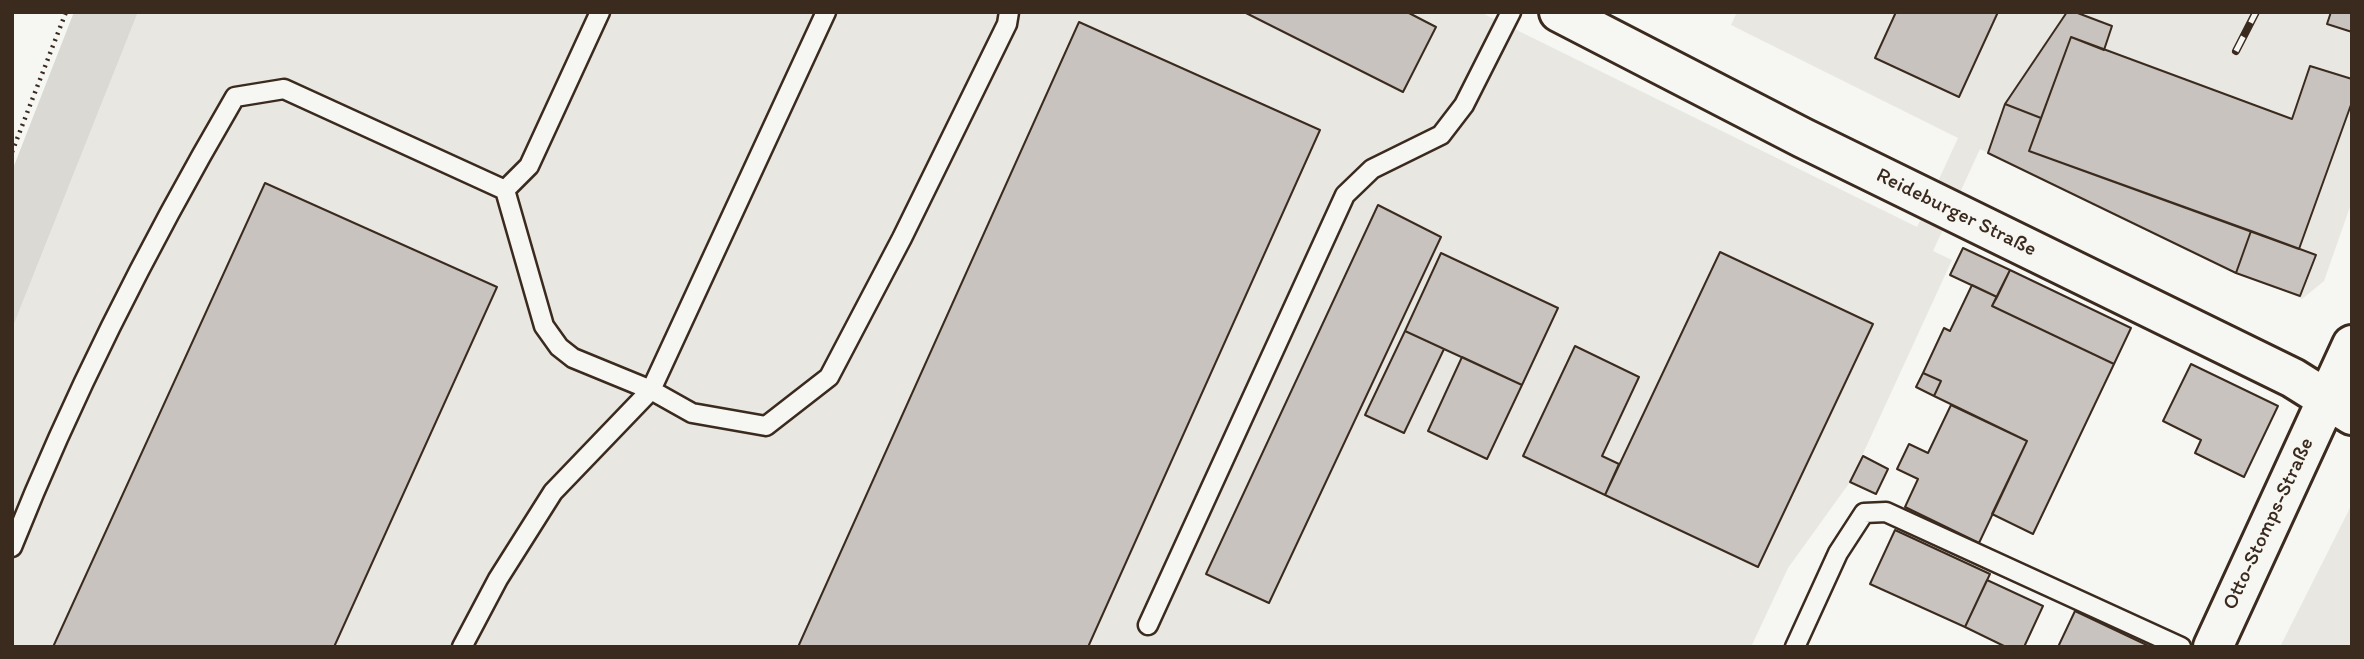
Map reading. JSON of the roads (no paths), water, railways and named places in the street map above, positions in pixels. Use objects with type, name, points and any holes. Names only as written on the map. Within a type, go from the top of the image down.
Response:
[{"type":"street","name":"Reideburger Straße","points":[[1559,12],[1803,138],[2293,378],[2339,408]]},
{"type":"street","name":"Otto-Stomps-Straße","points":[[2213,647],[2339,408],[2352,345]]},
{"type":"lane","points":[[505,190],[528,166],[600,12]]},
{"type":"lane","points":[[462,647],[498,579],[553,492],[651,390],[826,12]]},
{"type":"lane","points":[[12,547],[34,491],[170,208],[235,97],[284,89],[505,190],[544,326],[559,347],[573,358],[651,390],[692,413],[766,426],[829,377],[902,238],[1007,24],[1009,12]]},
{"type":"lane","points":[[1148,625],[1345,195],[1372,169],[1441,135],[1464,105],[1511,12]]},
{"type":"lane","points":[[1795,647],[1838,553],[1864,513],[1886,512],[2181,647]]},
{"type":"railway","points":[[2236,51],[2256,12]]}]
